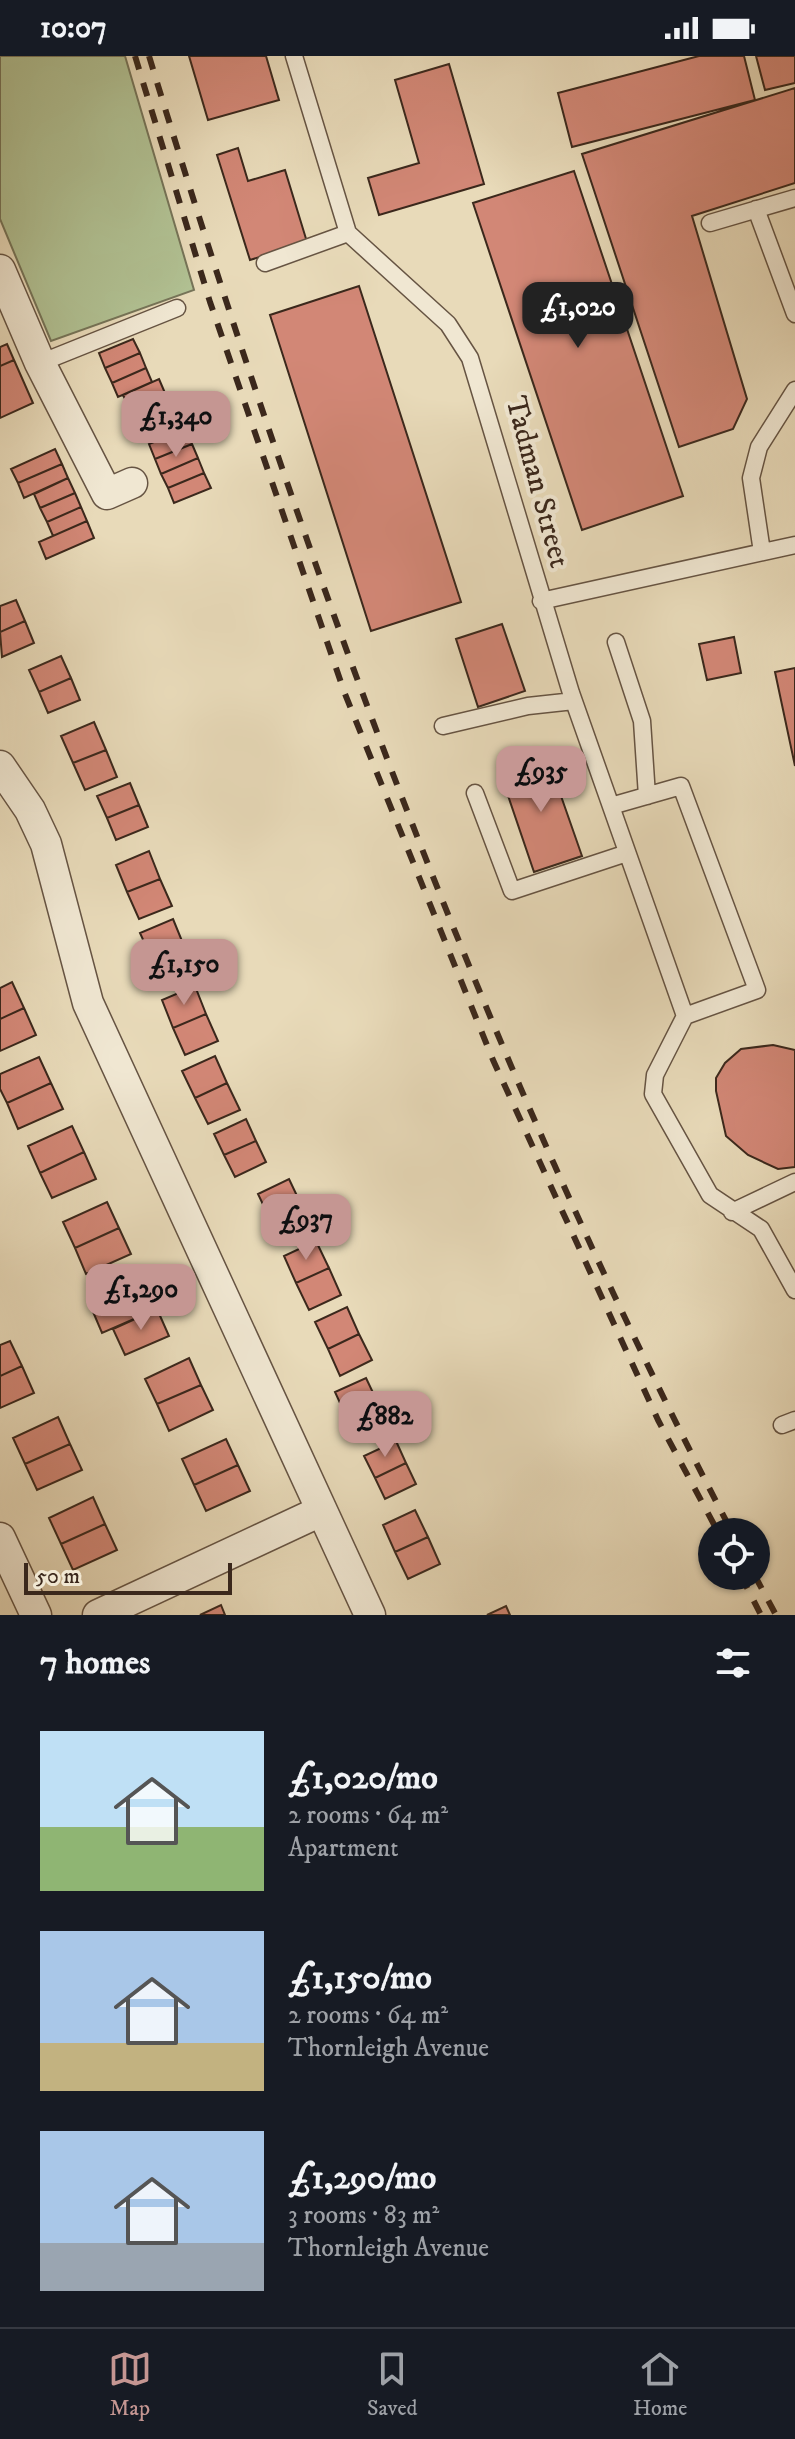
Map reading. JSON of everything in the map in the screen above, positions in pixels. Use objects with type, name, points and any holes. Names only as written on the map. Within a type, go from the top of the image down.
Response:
[{"type":"street","points":[[0,270],[40,363],[107,494],[132,483]]},
{"type":"street","points":[[0,766],[30,810],[46,844],[88,1003],[370,1615]]},
{"type":"street","points":[[98,1615],[321,1511]]},
{"type":"street","points":[[0,1538],[36,1615]]},
{"type":"lane","points":[[265,263],[348,233],[294,56]]},
{"type":"lane","points":[[710,223],[795,198]]},
{"type":"lane","points":[[756,209],[795,314]]},
{"type":"lane","name":"Tadman Street","points":[[348,233],[448,324],[470,358],[485,397],[541,601],[572,697],[685,1016]]},
{"type":"lane","points":[[40,363],[177,308]]},
{"type":"lane","points":[[762,552],[751,478],[759,447],[795,390]]},
{"type":"lane","name":"Tadman Street","points":[[541,601],[795,545]]},
{"type":"lane","points":[[616,642],[642,721],[647,796]]},
{"type":"lane","points":[[443,726],[572,697]]},
{"type":"lane","points":[[611,806],[681,786],[757,990],[685,1016],[655,1075],[653,1094],[710,1195],[761,1229],[795,1290]]},
{"type":"lane","points":[[475,793],[512,891],[627,853]]},
{"type":"lane","points":[[732,1212],[795,1182]]},
{"type":"green space","points":[[0,56],[125,56],[194,290],[51,341],[0,219]]},
{"type":"building","points":[[189,56],[266,56],[279,100],[208,120]]},
{"type":"building","points":[[699,56],[744,56],[755,100],[572,147],[558,93]]},
{"type":"building","points":[[756,56],[795,56],[795,83],[765,90]]},
{"type":"building","points":[[449,64],[484,184],[379,215],[368,178],[419,163],[395,80]]},
{"type":"building","points":[[795,88],[795,183],[692,216],[747,399],[733,429],[679,447],[582,154]]},
{"type":"building","points":[[238,148],[248,181],[285,170],[307,242],[250,260],[217,155]]},
{"type":"building","points":[[574,171],[683,496],[582,530],[473,203]]},
{"type":"building","points":[[359,286],[461,602],[371,631],[270,315]]},
{"type":"building","points":[[133,339],[140,353],[105,368],[99,353]]},
{"type":"building","points":[[7,344],[14,360],[0,366],[0,347]]},
{"type":"building","points":[[140,353],[146,368],[112,383],[105,368]]},
{"type":"building","points":[[14,360],[33,403],[0,418],[0,366]]},
{"type":"building","points":[[146,368],[152,382],[118,397],[112,383]]},
{"type":"building","points":[[159,379],[165,393],[130,409],[123,395]]},
{"type":"building","points":[[165,393],[172,407],[136,423],[130,409]]},
{"type":"building","points":[[172,407],[178,421],[142,438],[136,423]]},
{"type":"building","points":[[186,429],[192,444],[155,459],[149,444]]},
{"type":"building","points":[[192,444],[198,458],[161,474],[155,459]]},
{"type":"building","points":[[55,449],[62,464],[18,483],[11,469]]},
{"type":"building","points":[[198,458],[204,473],[168,488],[161,474]]},
{"type":"building","points":[[62,464],[68,478],[24,498],[18,483]]},
{"type":"building","points":[[204,473],[211,488],[174,503],[168,488]]},
{"type":"building","points":[[68,478],[75,493],[40,508],[34,494]]},
{"type":"building","points":[[75,493],[81,507],[47,522],[40,508]]},
{"type":"building","points":[[81,507],[87,521],[53,536],[47,522]]},
{"type":"building","points":[[87,521],[94,538],[46,559],[39,542]]},
{"type":"building","points":[[16,600],[25,621],[0,632],[0,606]]},
{"type":"building","points":[[25,621],[34,643],[2,657],[0,632]]},
{"type":"building","points":[[502,624],[525,691],[478,707],[456,639]]},
{"type":"building","points":[[734,637],[741,673],[707,680],[699,644]]},
{"type":"building","points":[[61,656],[71,678],[39,692],[29,670]]},
{"type":"building","points":[[795,668],[795,766],[775,672]]},
{"type":"building","points":[[71,678],[80,700],[48,713],[39,692]]},
{"type":"building","points":[[94,722],[106,750],[73,763],[61,736]]},
{"type":"building","points":[[106,750],[117,777],[85,790],[73,763]]},
{"type":"building","points":[[547,756],[582,856],[534,872],[500,772]]},
{"type":"building","points":[[130,783],[139,805],[107,818],[97,796]]},
{"type":"building","points":[[139,805],[148,827],[116,840],[107,818]]},
{"type":"building","points":[[149,851],[160,879],[127,892],[116,865]]},
{"type":"building","points":[[160,879],[172,906],[139,919],[127,892]]},
{"type":"building","points":[[173,919],[182,941],[150,955],[140,933]]},
{"type":"building","points":[[182,941],[187,953],[195,949],[199,960],[159,977],[150,955]]},
{"type":"building","points":[[12,982],[24,1008],[0,1019],[0,988]]},
{"type":"building","points":[[195,986],[206,1014],[173,1028],[162,1000]]},
{"type":"building","points":[[24,1008],[36,1035],[0,1051],[0,1019]]},
{"type":"building","points":[[206,1014],[218,1041],[185,1055],[173,1028]]},
{"type":"building","points":[[773,1045],[795,1050],[795,1167],[778,1169],[748,1155],[726,1136],[716,1091],[716,1078],[725,1063],[741,1049]]},
{"type":"building","points":[[215,1056],[227,1083],[195,1098],[182,1071]]},
{"type":"building","points":[[39,1057],[51,1083],[7,1103],[0,1089],[0,1074]]},
{"type":"building","points":[[51,1083],[63,1109],[18,1129],[7,1103]]},
{"type":"building","points":[[227,1083],[240,1110],[208,1124],[195,1098]]},
{"type":"building","points":[[246,1119],[256,1141],[224,1155],[214,1134]]},
{"type":"building","points":[[72,1126],[84,1152],[40,1173],[28,1146]]},
{"type":"building","points":[[256,1141],[266,1162],[235,1177],[224,1155]]},
{"type":"building","points":[[84,1152],[96,1179],[52,1198],[40,1173]]},
{"type":"building","points":[[289,1179],[299,1200],[268,1215],[258,1194]]},
{"type":"building","points":[[299,1200],[310,1222],[278,1236],[268,1215]]},
{"type":"building","points":[[107,1202],[119,1228],[75,1248],[63,1222]]},
{"type":"building","points":[[119,1228],[131,1254],[86,1274],[75,1248]]},
{"type":"building","points":[[316,1241],[329,1268],[296,1283],[284,1256]]},
{"type":"building","points":[[329,1268],[341,1295],[309,1310],[296,1283]]},
{"type":"building","points":[[146,1283],[157,1309],[102,1333],[91,1307]]},
{"type":"building","points":[[347,1307],[359,1334],[328,1349],[315,1322]]},
{"type":"building","points":[[157,1309],[169,1336],[125,1355],[113,1329]]},
{"type":"building","points":[[359,1334],[372,1360],[340,1376],[328,1349]]},
{"type":"building","points":[[10,1341],[22,1366],[0,1376],[0,1345]]},
{"type":"building","points":[[189,1358],[201,1385],[157,1404],[145,1379]]},
{"type":"building","points":[[22,1366],[34,1393],[0,1408],[0,1376]]},
{"type":"building","points":[[366,1378],[376,1399],[345,1414],[335,1392]]},
{"type":"building","points":[[201,1385],[213,1410],[169,1431],[157,1404]]},
{"type":"building","points":[[376,1399],[387,1420],[355,1435],[345,1414]]},
{"type":"building","points":[[58,1417],[70,1444],[25,1464],[13,1438]]},
{"type":"building","points":[[226,1439],[238,1465],[194,1485],[182,1459]]},
{"type":"building","points":[[396,1441],[406,1463],[375,1478],[364,1456]]},
{"type":"building","points":[[70,1444],[82,1470],[37,1490],[25,1464]]},
{"type":"building","points":[[406,1463],[416,1484],[385,1499],[375,1478]]},
{"type":"building","points":[[238,1465],[250,1491],[206,1511],[194,1485]]},
{"type":"building","points":[[93,1497],[105,1524],[61,1544],[49,1518]]},
{"type":"building","points":[[415,1510],[428,1537],[395,1552],[383,1525]]},
{"type":"building","points":[[105,1524],[117,1550],[73,1570],[61,1544]]},
{"type":"building","points":[[428,1537],[440,1564],[408,1579],[395,1552]]},
{"type":"building","points":[[221,1605],[225,1615],[200,1615]]},
{"type":"building","points":[[506,1606],[510,1615],[487,1615]]},
{"type":"railway","points":[[135,56],[210,302],[345,694],[493,1060],[658,1420],[710,1518]]},
{"type":"railway","points":[[149,56],[270,434],[406,808],[480,992],[559,1175],[643,1355],[725,1518]]},
{"type":"railway","points":[[748,1590],[761,1615]]},
{"type":"railway","points":[[763,1590],[776,1615]]}]
